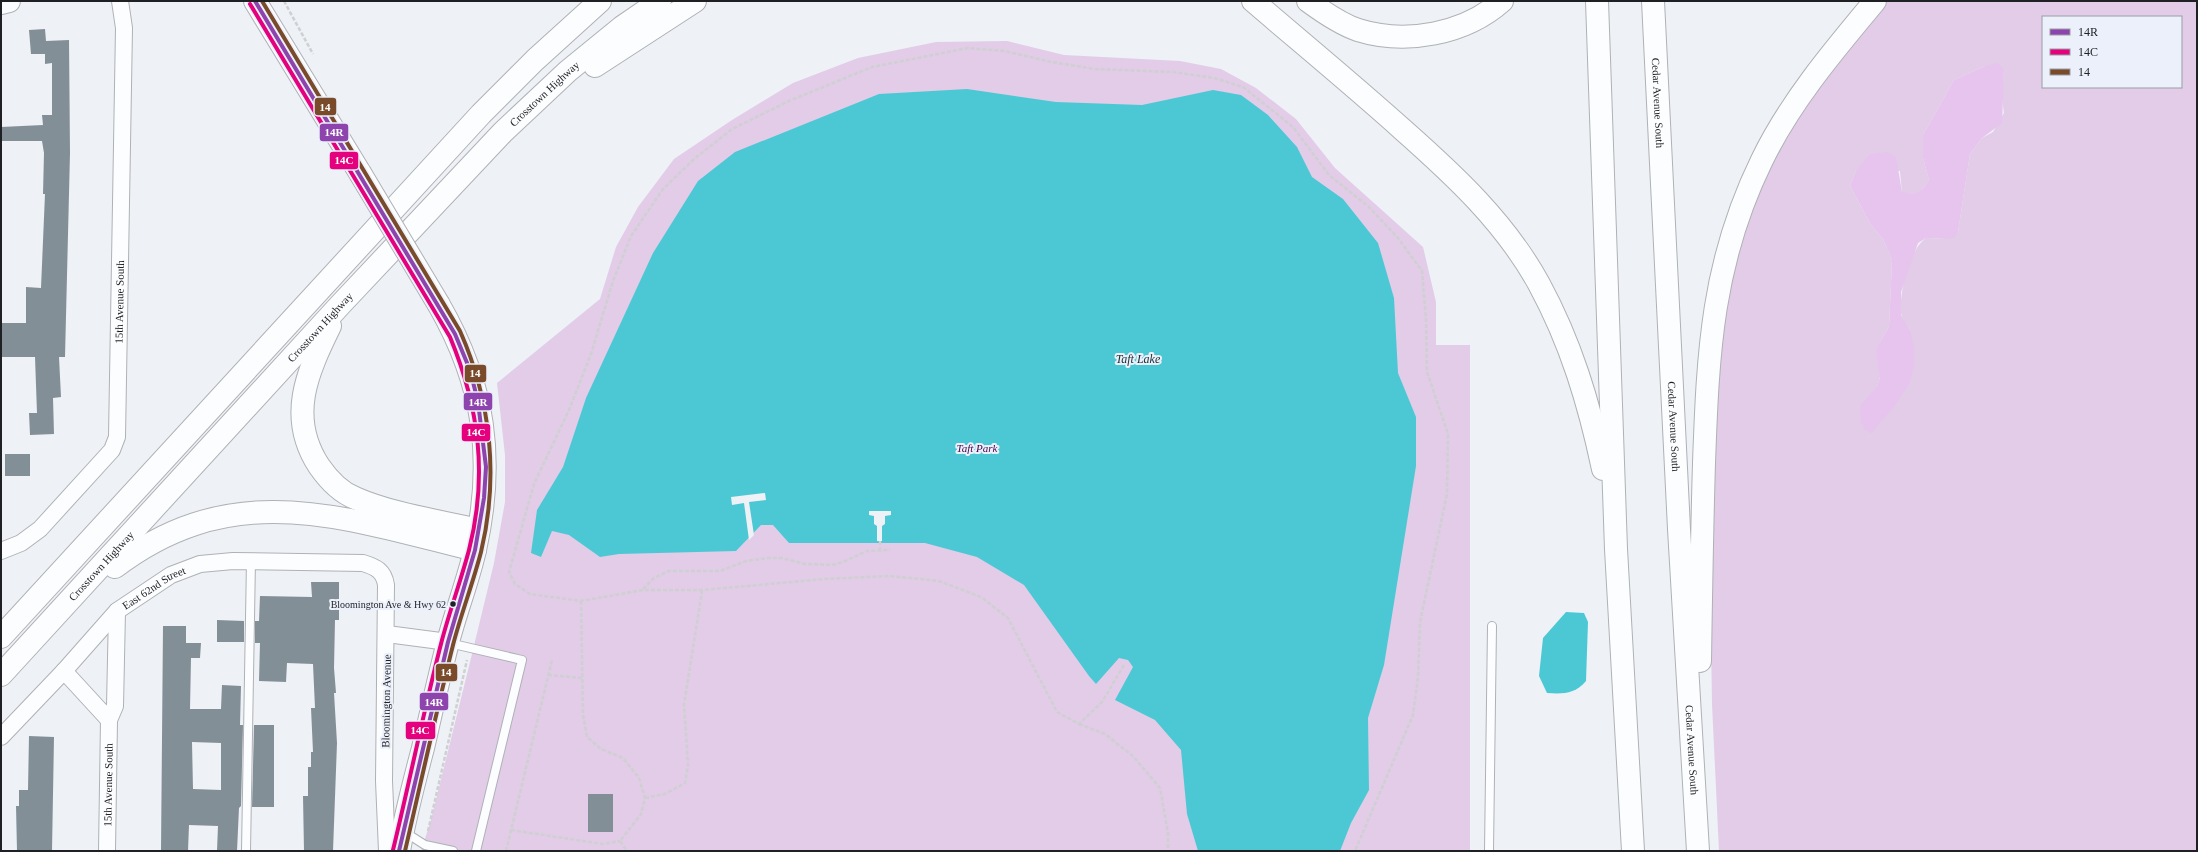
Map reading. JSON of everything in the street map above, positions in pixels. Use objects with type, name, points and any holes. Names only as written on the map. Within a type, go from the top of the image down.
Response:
[{"type":"main road","points":[[1,3],[9,1]]},
{"type":"main road","points":[[255,1],[439,305],[455,334],[470,370],[478,402],[486,467],[477,540],[448,642],[401,841]]},
{"type":"main road","points":[[1,637],[481,114],[535,60],[600,1]]},
{"type":"main road","name":"Crosstown Highway","points":[[1,675],[341,304],[503,132],[568,71],[622,27],[660,1]]},
{"type":"main road","points":[[503,132],[613,53],[695,1]]},
{"type":"main road","points":[[1253,1],[1456,177],[1489,213],[1538,283],[1561,328],[1580,377],[1603,468],[1616,549]]},
{"type":"main road","points":[[1308,1],[1329,16],[1358,30],[1386,36],[1414,36],[1444,32],[1470,23],[1502,1]]},
{"type":"main road","points":[[1596,1],[1616,549],[1633,851]]},
{"type":"main road","name":"Cedar Avenue South","points":[[1653,1],[1679,528],[1698,851]]},
{"type":"main road","points":[[1694,782],[1700,668],[1706,386],[1714,312],[1722,269],[1746,196],[1763,158],[1803,94],[1875,1]]},
{"type":"main road","points":[[341,304],[308,375],[303,396],[302,418],[307,440],[314,458],[326,476],[341,490],[354,498],[477,540]]},
{"type":"main road","points":[[71,600],[139,549],[203,521],[231,514],[285,511],[317,514],[477,540]]},
{"type":"street","name":"15th Avenue South","points":[[1,551],[21,543],[40,529],[112,450],[117,437],[124,28],[120,1]]},
{"type":"street","name":"East 62nd Street","points":[[1,737],[64,671],[117,611],[170,575],[200,564],[251,560],[363,563]]},
{"type":"street","name":"Bloomington Avenue","points":[[363,563],[375,567],[385,576],[387,634],[384,781],[387,851]]},
{"type":"street","name":"15th Avenue South","points":[[107,851],[109,720],[115,706],[117,611]]},
{"type":"street","points":[[387,634],[448,642]]},
{"type":"street","points":[[64,671],[109,720]]},
{"type":"lane","points":[[246,851],[251,560]]},
{"type":"lane","points":[[1489,851],[1492,626]]},
{"type":"lane","points":[[448,642],[522,660],[476,851]]},
{"type":"lane","points":[[401,841],[453,851]]},
{"type":"path","points":[[1168,851],[1168,833],[1160,788],[1133,756],[1105,734],[1079,724],[1057,712],[1008,618],[981,597],[939,581],[890,576],[825,579],[702,590],[643,590],[581,601],[530,594],[515,584],[509,572],[516,540],[534,484],[569,410],[591,354],[613,281],[630,236],[663,188],[710,146],[732,129],[789,101],[872,67],[968,48],[1004,51],[1052,62],[1096,69],[1174,72],[1214,78],[1243,87],[1293,127],[1329,175],[1368,206],[1398,238],[1422,271],[1426,320],[1427,372],[1448,434],[1447,494],[1420,622],[1418,677],[1413,715],[1355,851]]},
{"type":"path","points":[[880,541],[880,550]]},
{"type":"path","points":[[643,590],[654,578],[669,571],[720,571],[754,558],[782,558],[805,564],[832,564],[843,562],[867,551],[890,550]]},
{"type":"path","points":[[645,798],[664,794],[685,783],[688,766],[684,705],[702,590]]},
{"type":"path","points":[[511,830],[603,844],[620,841],[641,814],[645,798],[639,778],[623,758],[601,749],[587,736],[583,715],[581,601]]},
{"type":"path","points":[[506,851],[552,660]]},
{"type":"path","points":[[1079,724],[1102,702],[1124,665]]},
{"type":"path","points":[[548,675],[582,678]]},
{"type":"path","points":[[620,841],[627,851]]},
{"type":"green space","points":[[1884,1],[2197,1],[2197,851],[1719,851],[1712,704],[1709,521],[1715,348],[1749,207],[1783,135]],"holes":[[[1985,66],[2004,70],[2002,98],[2004,113],[1993,132],[1982,138],[1970,154],[1958,232],[1946,239],[1926,238],[1915,252],[1906,272],[1901,305],[1903,320],[1910,330],[1877,387],[1880,377],[1879,343],[1889,327],[1892,260],[1883,239],[1871,225],[1850,186],[1856,171],[1900,171],[1902,193],[1911,194],[1921,190],[1929,180],[1923,158],[1923,135],[1954,80]]]},
{"type":"green space","name":"Taft Park","points":[[1007,41],[1064,55],[1180,61],[1221,69],[1256,88],[1296,119],[1335,168],[1423,247],[1436,302],[1436,345],[1470,345],[1470,851],[421,851],[431,820],[494,563],[505,502],[505,455],[497,383],[600,299],[616,247],[638,207],[674,159],[732,120],[793,83],[858,58],[936,42]]},
{"type":"shaded area","points":[[1998,63],[2004,70],[2002,123],[1982,138],[1970,154],[1958,232],[1954,238],[1926,238],[1918,243],[1901,292],[1901,315],[1910,330],[1914,346],[1914,366],[1909,384],[1893,408],[1871,433],[1864,429],[1861,422],[1860,406],[1877,387],[1880,377],[1876,354],[1879,343],[1889,327],[1892,260],[1883,239],[1871,225],[1850,186],[1856,171],[1870,154],[1887,152],[1896,157],[1902,192],[1915,193],[1921,190],[1929,180],[1923,158],[1923,135],[1954,80],[1985,66]]},
{"type":"water","name":"Taft Lake","points":[[967,89],[1056,102],[1142,105],[1213,90],[1241,95],[1268,115],[1297,147],[1312,177],[1343,199],[1378,243],[1394,298],[1398,373],[1416,417],[1416,466],[1384,665],[1368,718],[1369,790],[1351,823],[1340,851],[1198,851],[1187,814],[1181,750],[1155,720],[1115,700],[1133,667],[1128,660],[1119,658],[1096,684],[1024,585],[977,557],[925,543],[789,543],[773,525],[761,525],[736,551],[619,554],[600,557],[569,535],[552,531],[541,557],[531,553],[537,510],[563,467],[586,398],[653,253],[698,181],[735,152],[879,94]]},
{"type":"water","points":[[1566,612],[1584,613],[1588,622],[1586,681],[1573,691],[1547,693],[1539,676],[1543,638]]},
{"type":"pier","points":[[765,493],[766,500],[749,502],[754,535],[749,540],[744,503],[732,505],[731,497]]},
{"type":"pier","points":[[869,511],[891,511],[891,515],[885,516],[885,524],[882,526],[882,541],[877,541],[877,526],[874,524],[874,516],[869,515]]},
{"type":"building","points":[[45,29],[46,41],[69,40],[70,153],[65,357],[59,357],[61,397],[53,398],[54,434],[30,435],[29,413],[37,413],[35,357],[1,357],[1,323],[26,323],[26,287],[41,288],[45,194],[43,194],[44,153],[42,141],[1,141],[1,127],[43,125],[42,115],[52,115],[52,63],[45,64],[45,54],[31,54],[29,30]]},
{"type":"building","points":[[5,454],[30,454],[30,476],[5,476]]},
{"type":"building","points":[[311,582],[339,582],[339,620],[335,620],[334,668],[336,693],[334,693],[337,743],[333,851],[304,851],[303,796],[308,796],[308,767],[311,767],[311,752],[313,752],[311,708],[315,708],[313,664],[287,663],[286,682],[259,681],[260,643],[255,643],[255,621],[259,621],[260,596],[312,597]]},
{"type":"building","points":[[217,620],[244,621],[244,642],[217,642]]},
{"type":"building","points":[[163,626],[186,626],[186,643],[201,643],[200,658],[191,658],[190,709],[221,709],[222,685],[241,686],[240,725],[243,725],[241,806],[239,808],[237,851],[217,851],[218,826],[189,825],[188,851],[161,851]],"holes":[[[192,742],[221,743],[221,790],[193,789]]]},
{"type":"building","points":[[254,725],[274,725],[274,807],[252,807]]},
{"type":"building","points":[[29,736],[54,737],[52,851],[17,851],[16,806],[19,806],[19,790],[28,790]]},
{"type":"building","points":[[588,794],[613,794],[613,832],[588,832]]},
{"type":"transit line","name":"14R","points":[[255,1],[455,334],[470,370],[478,402],[486,467],[484,498],[475,550],[448,642],[399,851]]},
{"type":"transit line","name":"14","points":[[262,1],[460,331],[471,358],[485,412],[489,440],[490,468],[490,496],[487,524],[478,564],[453,645],[405,851]]},
{"type":"transit line","name":"14C","points":[[250,4],[450,337],[460,363],[474,415],[478,442],[479,468],[475,522],[463,572],[435,666],[393,850]]},
{"type":"place","name":"Bloomington Ave & Hwy 62","points":[[453,604]]}]
